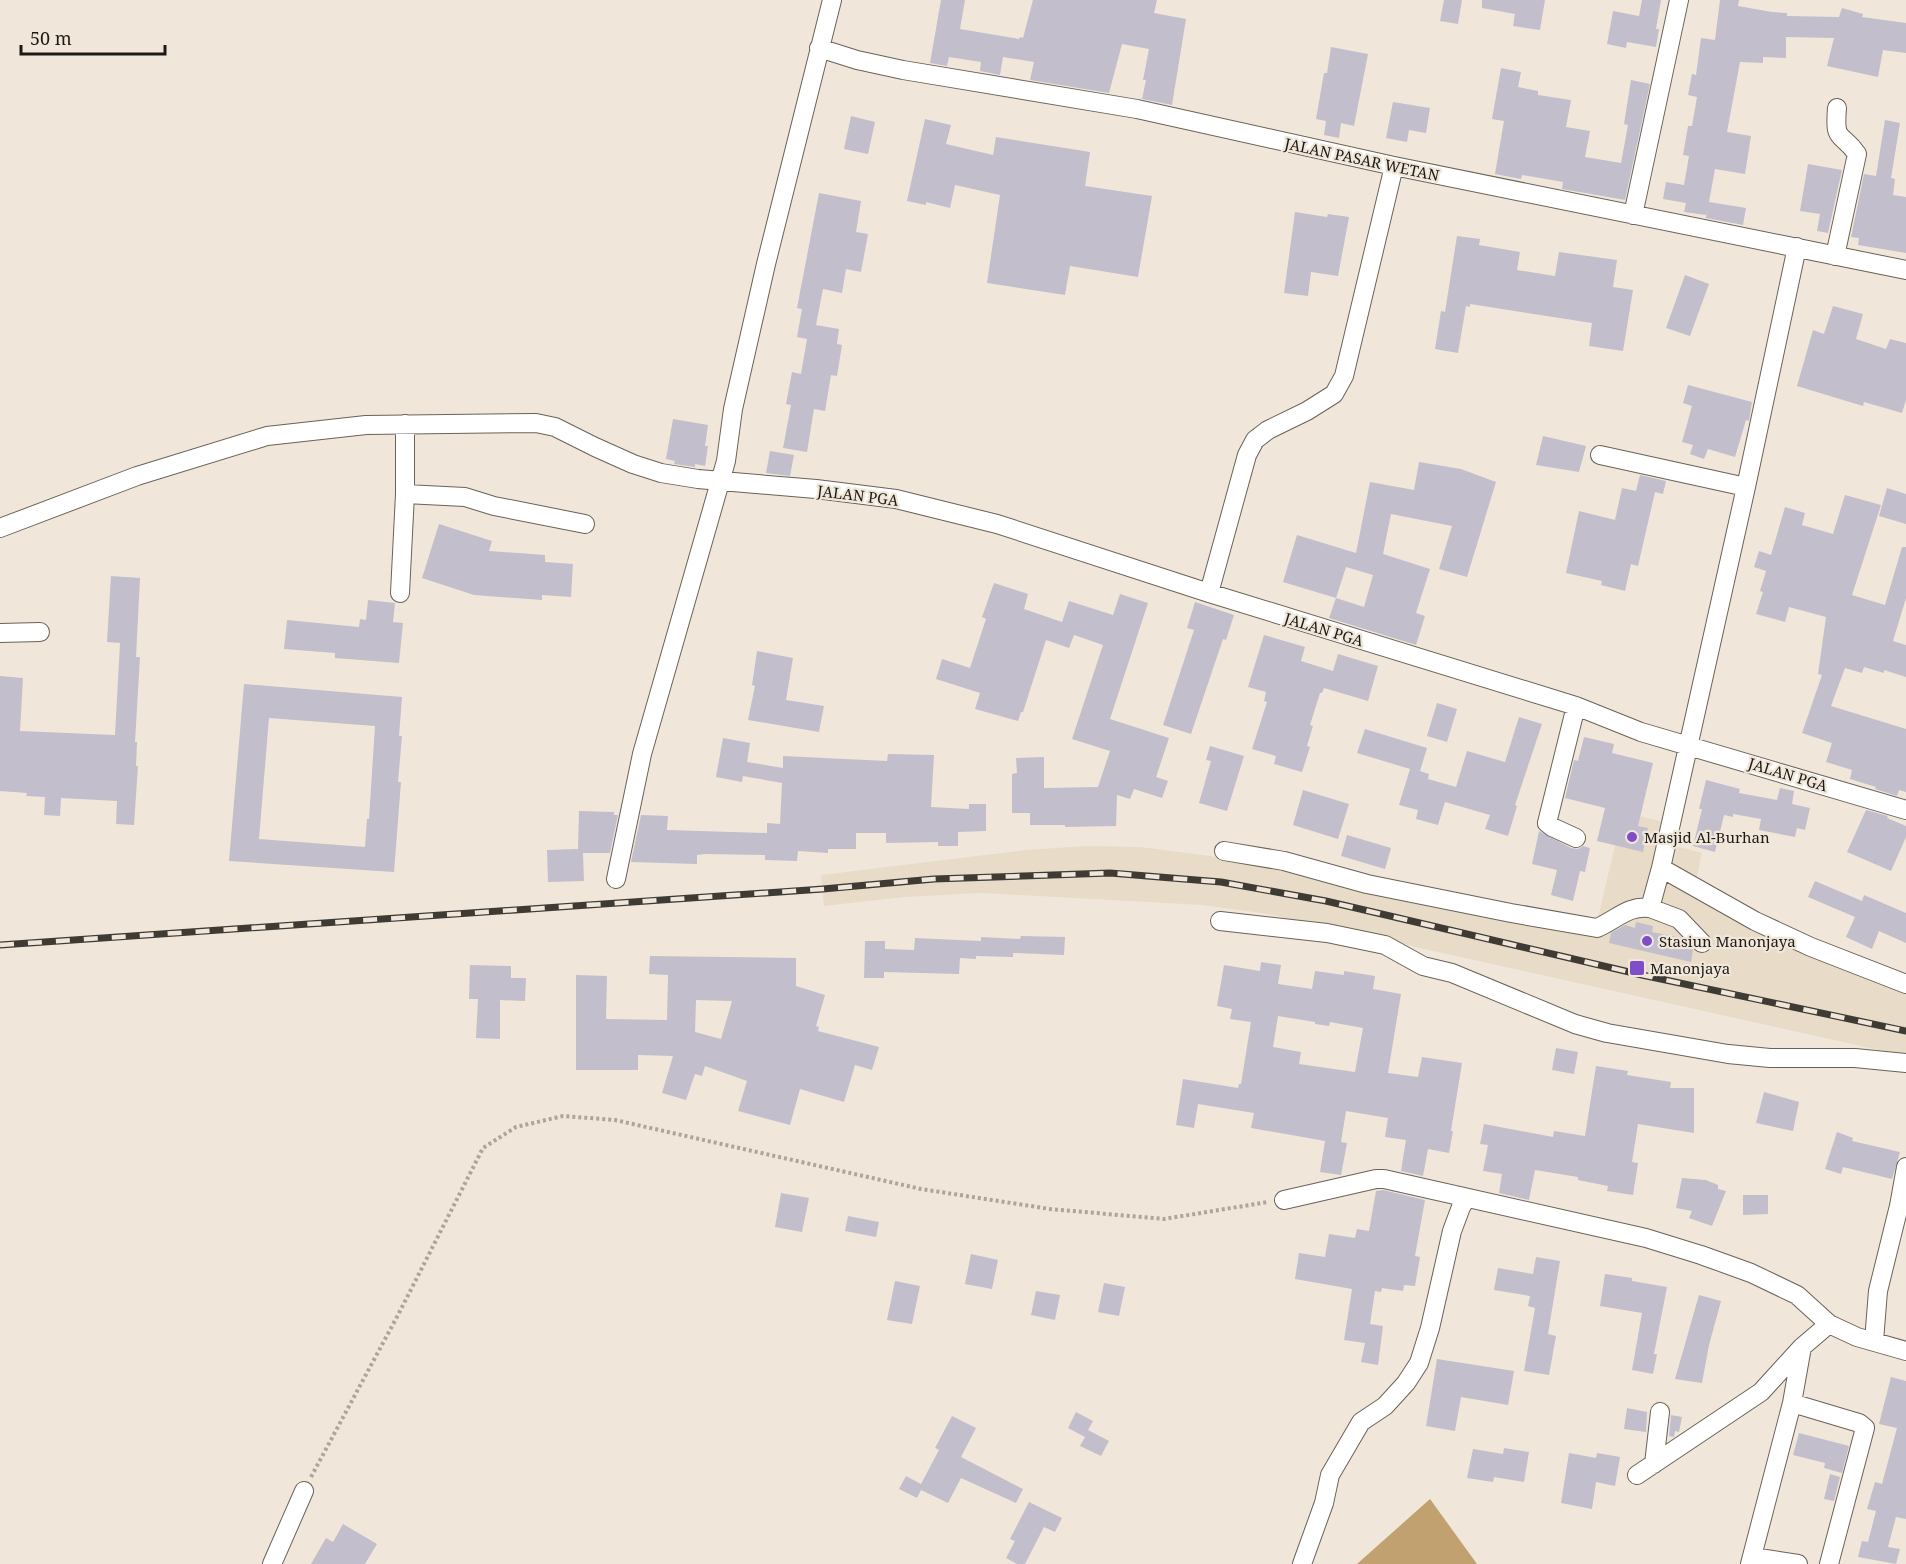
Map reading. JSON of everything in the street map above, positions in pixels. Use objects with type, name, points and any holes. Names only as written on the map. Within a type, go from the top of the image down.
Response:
[{"type":"street","points":[[616,879],[642,754],[728,482],[733,409],[832,0]]},
{"type":"street","points":[[1633,215],[1679,0]]},
{"type":"street","name":"JALAN PASAR WETAN","points":[[819,48],[857,60],[903,70],[1137,109],[1394,166],[1906,270]]},
{"type":"street","points":[[1835,256],[1857,153],[1840,138],[1836,131],[1836,108]]},
{"type":"street","points":[[1209,593],[1247,455],[1255,440],[1268,430],[1307,411],[1334,394],[1344,376],[1394,166]]},
{"type":"street","points":[[1650,908],[1661,868],[1746,487],[1797,247]]},
{"type":"street","name":"JALAN PGA","points":[[0,528],[137,476],[267,436],[366,425],[537,423],[555,427],[595,447],[661,473],[896,499],[997,524],[1209,593],[1576,706],[1641,732],[1906,810]]},
{"type":"street","points":[[400,593],[405,494],[405,424]]},
{"type":"street","points":[[1600,455],[1746,487]]},
{"type":"street","points":[[405,494],[465,497],[494,506],[585,524]]},
{"type":"street","points":[[0,633],[40,632]]},
{"type":"street","points":[[1576,706],[1548,823],[1576,838]]},
{"type":"street","points":[[1224,850],[1284,861],[1367,884],[1597,928],[1639,906],[1650,908],[1679,919],[1702,943]]},
{"type":"street","points":[[1661,868],[1755,921],[1811,947],[1906,984]]},
{"type":"street","points":[[1220,921],[1327,933],[1385,945],[1418,964],[1452,973],[1575,1024],[1606,1033],[1728,1054],[1759,1057],[1855,1058],[1906,1063]]},
{"type":"street","points":[[1874,1341],[1878,1291],[1906,1167]]},
{"type":"street","points":[[1284,1200],[1376,1179],[1393,1180],[1467,1199],[1646,1238],[1751,1273],[1797,1295],[1829,1324],[1857,1337],[1906,1351]]},
{"type":"street","points":[[1302,1564],[1324,1503],[1330,1475],[1361,1422],[1392,1399],[1419,1363],[1430,1328],[1452,1231],[1461,1207],[1467,1199]]},
{"type":"street","points":[[1637,1475],[1761,1392],[1802,1347],[1829,1324]]},
{"type":"street","points":[[1798,1564],[1752,1561],[1792,1403],[1802,1347]]},
{"type":"street","points":[[1792,1403],[1859,1423],[1865,1428],[1829,1564]]},
{"type":"street","points":[[1654,1464],[1660,1412]]},
{"type":"street","points":[[272,1564],[304,1491]]},
{"type":"path","points":[[304,1491],[398,1315],[483,1148],[516,1127],[562,1116],[615,1120],[921,1189],[1050,1209],[1164,1219],[1284,1200]]},
{"type":"shaded area","name":"Stasiun Manonjaya","points":[[1623,812],[1675,825],[1671,845],[1702,853],[1693,895],[1906,991],[1906,1056],[1268,914],[1202,905],[982,893],[905,897],[824,906],[821,875],[1026,850],[1086,846],[1141,847],[1210,856],[1320,876],[1594,934]]},
{"type":"shaded area","points":[[1430,1499],[1477,1564],[1357,1564]]},
{"type":"building","points":[[941,0],[965,0],[960,29],[1019,39],[1023,38],[1033,0],[1157,0],[1154,13],[1186,19],[1172,105],[1142,99],[1149,49],[1122,44],[1109,93],[1030,80],[1034,62],[1003,57],[1000,75],[980,71],[981,62],[949,57],[947,66],[930,63]]},
{"type":"building","points":[[1444,0],[1462,0],[1458,24],[1440,21]]},
{"type":"building","points":[[1482,0],[1545,0],[1540,30],[1513,26],[1515,14],[1482,8]]},
{"type":"building","points":[[1642,0],[1661,0],[1656,29],[1659,29],[1656,47],[1627,42],[1626,48],[1607,44],[1613,11],[1639,16]]},
{"type":"building","points":[[1720,0],[1739,0],[1738,6],[1787,13],[1787,16],[1839,17],[1842,8],[1863,14],[1862,17],[1906,23],[1906,53],[1883,50],[1878,77],[1827,66],[1834,38],[1786,37],[1786,58],[1763,57],[1763,63],[1740,62],[1727,132],[1751,136],[1745,174],[1715,169],[1709,202],[1746,208],[1743,225],[1706,218],[1707,210],[1706,215],[1684,212],[1686,203],[1663,199],[1666,182],[1684,185],[1689,156],[1683,155],[1688,126],[1692,126],[1697,97],[1688,95],[1692,74],[1696,75],[1701,38],[1715,40]]},
{"type":"building","points":[[1331,47],[1368,54],[1354,126],[1341,123],[1339,138],[1324,135],[1326,121],[1316,119]]},
{"type":"building","points":[[1501,68],[1521,72],[1518,87],[1538,91],[1538,95],[1571,100],[1566,127],[1590,131],[1585,157],[1621,163],[1628,125],[1624,124],[1631,80],[1650,84],[1625,200],[1562,189],[1563,182],[1522,175],[1521,179],[1495,174],[1504,121],[1492,119]]},
{"type":"building","points":[[1393,102],[1430,108],[1426,133],[1409,130],[1407,142],[1386,138]]},
{"type":"building","points":[[851,116],[875,122],[868,154],[844,149]]},
{"type":"building","points":[[925,119],[951,125],[946,144],[993,155],[996,137],[1090,152],[1085,186],[1152,196],[1138,277],[1070,266],[1065,295],[987,283],[1000,195],[955,185],[950,208],[926,202],[926,205],[907,201]]},
{"type":"building","points":[[1885,120],[1900,123],[1891,178],[1895,179],[1893,195],[1906,197],[1906,253],[1858,245],[1859,238],[1851,237],[1864,174],[1876,176]]},
{"type":"building","points":[[1808,164],[1842,170],[1828,233],[1817,231],[1820,214],[1800,211]]},
{"type":"building","points":[[819,193],[861,201],[856,232],[868,234],[861,272],[846,269],[842,293],[823,289],[816,325],[839,329],[837,344],[842,345],[837,376],[831,375],[825,411],[814,409],[807,452],[783,448],[791,405],[786,404],[792,372],[801,374],[807,339],[797,337],[802,309],[797,308]]},
{"type":"building","points":[[1295,212],[1327,217],[1328,214],[1349,217],[1338,276],[1311,272],[1308,296],[1284,293]]},
{"type":"building","points":[[1457,236],[1480,239],[1479,245],[1520,252],[1517,270],[1555,276],[1559,252],[1617,260],[1613,287],[1633,290],[1623,351],[1589,346],[1592,323],[1470,304],[1470,307],[1466,306],[1458,353],[1435,349],[1441,311],[1445,312]]},
{"type":"building","points":[[1685,275],[1709,284],[1690,336],[1666,328]]},
{"type":"building","points":[[1833,306],[1863,314],[1856,339],[1886,349],[1890,339],[1906,343],[1906,400],[1902,413],[1864,402],[1863,406],[1797,386],[1813,330],[1824,334]]},
{"type":"building","points":[[1688,385],[1752,402],[1749,421],[1746,420],[1735,457],[1708,449],[1704,459],[1690,454],[1693,445],[1682,442],[1692,406],[1683,403]]},
{"type":"building","points":[[673,419],[708,425],[705,466],[674,464],[675,461],[666,459]]},
{"type":"building","points":[[1543,436],[1586,446],[1579,472],[1536,465]]},
{"type":"building","points":[[770,451],[794,455],[790,476],[766,473]]},
{"type":"building","points":[[1419,462],[1461,469],[1496,482],[1467,577],[1439,569],[1452,526],[1391,514],[1383,554],[1430,569],[1416,613],[1425,616],[1416,645],[1329,618],[1336,598],[1283,582],[1297,535],[1356,553],[1370,482],[1414,490]],"holes":[[[1346,567],[1373,575],[1364,607],[1336,598]]]},
{"type":"building","points":[[1640,475],[1666,481],[1663,494],[1655,492],[1638,566],[1631,564],[1625,591],[1601,585],[1602,581],[1566,573],[1579,511],[1615,520],[1622,488],[1636,491]]},
{"type":"building","points":[[1887,488],[1906,494],[1906,524],[1879,516]]},
{"type":"building","points":[[1845,495],[1881,505],[1852,595],[1885,605],[1902,547],[1906,547],[1906,598],[1893,641],[1906,645],[1906,677],[1864,667],[1862,673],[1845,668],[1831,706],[1906,729],[1906,792],[1899,790],[1897,796],[1850,779],[1852,770],[1826,762],[1832,743],[1802,733],[1822,675],[1818,674],[1826,617],[1789,607],[1785,622],[1756,614],[1763,592],[1760,591],[1766,571],[1754,567],[1759,551],[1771,555],[1785,507],[1805,513],[1802,525],[1833,534]]},
{"type":"building","points":[[439,524],[492,541],[489,551],[545,555],[545,562],[573,564],[571,597],[542,595],[542,600],[474,595],[422,578]]},
{"type":"building","points":[[111,576],[140,578],[136,657],[140,657],[135,742],[137,742],[136,766],[138,766],[134,825],[116,824],[117,801],[61,798],[60,816],[44,815],[45,797],[0,791],[0,676],[23,678],[20,731],[115,735],[120,643],[107,642]]},
{"type":"building","points":[[994,583],[1028,594],[1024,609],[1062,622],[1069,601],[1113,615],[1120,594],[1148,603],[1110,719],[1169,738],[1156,777],[1168,781],[1162,798],[1134,789],[1130,799],[1117,795],[1116,826],[1030,825],[1030,813],[1012,813],[1012,774],[1017,773],[1016,758],[1044,757],[1044,788],[1098,787],[1110,751],[1072,739],[1103,645],[1074,635],[1069,648],[1046,640],[1018,721],[975,709],[980,693],[936,679],[942,659],[970,668],[986,619],[982,617]]},
{"type":"building","points":[[368,600],[395,603],[393,622],[403,623],[399,663],[335,658],[335,653],[284,649],[287,620],[359,627],[360,619],[366,620]]},
{"type":"building","points":[[1195,602],[1234,615],[1226,640],[1223,639],[1191,734],[1163,725],[1194,630],[1187,628]]},
{"type":"building","points":[[1264,635],[1305,647],[1301,661],[1333,671],[1338,654],[1378,666],[1368,701],[1324,688],[1320,693],[1310,725],[1313,726],[1307,746],[1310,747],[1302,772],[1274,764],[1276,756],[1252,749],[1267,702],[1264,701],[1266,692],[1248,687]]},
{"type":"building","points":[[757,651],[793,658],[786,700],[824,706],[819,732],[748,720],[755,686],[752,685]]},
{"type":"building","points":[[244,684],[402,697],[399,736],[402,736],[398,782],[401,782],[394,872],[229,861]],"holes":[[[269,718],[375,726],[365,847],[259,839]]]},
{"type":"building","points":[[1437,703],[1457,709],[1447,742],[1427,736]]},
{"type":"building","points":[[1519,717],[1542,724],[1515,805],[1517,806],[1508,836],[1485,829],[1490,815],[1445,802],[1438,825],[1416,819],[1418,810],[1399,805],[1410,769],[1357,753],[1365,729],[1427,748],[1420,771],[1429,774],[1428,779],[1456,787],[1467,751],[1505,762]]},
{"type":"building","points":[[1584,737],[1614,744],[1612,753],[1653,763],[1638,826],[1648,828],[1643,852],[1597,841],[1605,808],[1565,798],[1574,760],[1578,761]]},
{"type":"building","points":[[723,738],[750,743],[747,762],[783,768],[783,756],[887,761],[888,754],[934,755],[931,807],[969,809],[969,804],[986,804],[986,831],[958,832],[958,846],[938,846],[938,842],[886,843],[886,833],[856,833],[856,849],[828,849],[828,853],[798,851],[797,861],[765,860],[765,855],[705,854],[697,855],[697,864],[631,862],[641,815],[668,816],[667,830],[767,833],[767,823],[780,824],[782,783],[743,776],[742,782],[716,777]]},
{"type":"building","points":[[1210,746],[1244,756],[1227,811],[1199,803],[1211,761],[1206,760]]},
{"type":"building","points":[[1706,780],[1740,789],[1739,793],[1777,800],[1780,788],[1794,791],[1792,804],[1810,808],[1805,830],[1797,828],[1795,837],[1759,830],[1761,819],[1733,814],[1733,817],[1724,815],[1715,852],[1693,846]]},
{"type":"building","points":[[1303,790],[1349,804],[1338,839],[1293,825]]},
{"type":"building","points":[[1866,810],[1888,816],[1887,818],[1906,826],[1906,837],[1891,871],[1847,852]]},
{"type":"building","points":[[579,811],[614,812],[614,815],[618,815],[610,853],[583,853],[584,881],[548,882],[547,850],[578,849]]},
{"type":"building","points":[[1539,831],[1571,848],[1578,849],[1583,846],[1590,848],[1585,872],[1580,871],[1573,901],[1551,895],[1557,870],[1532,864]]},
{"type":"building","points":[[1347,835],[1391,848],[1385,869],[1341,856]]},
{"type":"building","points":[[1815,881],[1862,901],[1864,895],[1906,913],[1906,943],[1879,931],[1872,949],[1846,937],[1855,917],[1808,897]]},
{"type":"building","name":"Stasiun Manonjaya","points":[[1636,922],[1653,926],[1652,932],[1682,938],[1683,943],[1693,950],[1691,962],[1609,943],[1611,933],[1625,925],[1635,928]]},
{"type":"building","points":[[1021,936],[1065,937],[1064,955],[1013,953],[1013,957],[976,956],[976,959],[960,958],[959,974],[884,972],[884,978],[864,978],[865,941],[885,941],[885,949],[914,950],[915,938],[981,941],[981,937],[1020,939]]},
{"type":"building","points":[[650,956],[796,958],[796,986],[825,995],[816,1026],[819,1027],[818,1031],[879,1047],[872,1070],[855,1065],[844,1102],[800,1089],[790,1125],[738,1111],[747,1081],[705,1066],[702,1076],[695,1074],[686,1100],[662,1093],[673,1056],[638,1055],[638,1070],[576,1070],[576,975],[607,976],[606,1019],[667,1020],[668,975],[649,974]],"holes":[[[696,1000],[732,1001],[721,1039],[695,1032]]]},
{"type":"building","points":[[1261,962],[1281,965],[1278,984],[1312,989],[1315,971],[1344,975],[1344,971],[1375,976],[1373,989],[1401,994],[1388,1073],[1418,1077],[1422,1057],[1462,1063],[1449,1153],[1428,1149],[1423,1176],[1401,1171],[1406,1140],[1385,1137],[1388,1118],[1346,1111],[1341,1142],[1347,1143],[1341,1175],[1320,1172],[1325,1141],[1251,1128],[1254,1113],[1198,1104],[1194,1128],[1176,1125],[1183,1079],[1238,1088],[1241,1084],[1251,1022],[1230,1019],[1232,1009],[1217,1006],[1224,965],[1260,971]],"holes":[[[1278,1016],[1315,1022],[1315,1024],[1329,1026],[1330,1022],[1363,1028],[1355,1072],[1299,1064],[1301,1052],[1273,1047]]]},
{"type":"building","points":[[470,965],[511,966],[511,978],[526,978],[525,1001],[500,1000],[500,1039],[476,1038],[478,999],[469,999]]},
{"type":"building","points":[[1556,1048],[1578,1052],[1574,1074],[1552,1070]]},
{"type":"building","points":[[1596,1066],[1628,1071],[1627,1075],[1671,1082],[1670,1088],[1694,1088],[1694,1133],[1638,1124],[1632,1162],[1638,1163],[1633,1195],[1607,1191],[1608,1186],[1578,1180],[1578,1177],[1535,1170],[1529,1200],[1499,1193],[1502,1174],[1483,1171],[1488,1145],[1480,1144],[1484,1124],[1553,1137],[1554,1131],[1585,1136]]},
{"type":"building","points":[[1764,1092],[1799,1102],[1793,1131],[1756,1123]]},
{"type":"building","points":[[1837,1132],[1853,1138],[1852,1141],[1900,1152],[1892,1179],[1843,1167],[1841,1174],[1825,1169]]},
{"type":"building","points":[[1682,1178],[1706,1180],[1718,1185],[1718,1189],[1726,1191],[1712,1226],[1689,1218],[1692,1211],[1676,1208]]},
{"type":"building","points":[[1383,1190],[1425,1200],[1415,1256],[1420,1257],[1415,1286],[1404,1285],[1403,1291],[1382,1288],[1381,1292],[1375,1291],[1370,1324],[1383,1326],[1378,1365],[1361,1362],[1365,1343],[1344,1340],[1352,1289],[1295,1279],[1299,1253],[1325,1257],[1329,1234],[1355,1238],[1357,1229],[1369,1231],[1376,1191]]},
{"type":"building","points":[[781,1193],[809,1198],[802,1232],[775,1227]]},
{"type":"building","points":[[1743,1195],[1768,1195],[1768,1214],[1743,1215]]},
{"type":"building","points":[[848,1216],[879,1222],[876,1237],[845,1231]]},
{"type":"building","points":[[971,1254],[998,1260],[992,1289],[965,1284]]},
{"type":"building","points":[[1536,1257],[1560,1261],[1548,1334],[1556,1336],[1549,1375],[1524,1371],[1535,1308],[1528,1306],[1530,1296],[1494,1290],[1498,1268],[1533,1274]]},
{"type":"building","points":[[1605,1274],[1667,1287],[1654,1354],[1657,1354],[1653,1374],[1632,1370],[1642,1313],[1600,1306]]},
{"type":"building","points":[[895,1281],[920,1286],[912,1324],[887,1320]]},
{"type":"building","points":[[1104,1283],[1125,1287],[1119,1316],[1098,1312]]},
{"type":"building","points":[[1036,1291],[1060,1295],[1055,1320],[1031,1315]]},
{"type":"building","points":[[1699,1295],[1721,1301],[1702,1383],[1675,1379]]},
{"type":"building","points":[[1437,1359],[1514,1371],[1508,1405],[1461,1397],[1455,1431],[1426,1426]]},
{"type":"building","points":[[1891,1377],[1906,1381],[1906,1519],[1896,1517],[1888,1547],[1900,1549],[1896,1564],[1858,1557],[1862,1541],[1868,1542],[1876,1511],[1867,1509],[1875,1482],[1882,1484],[1897,1428],[1879,1424]]},
{"type":"building","points":[[1627,1408],[1647,1412],[1646,1432],[1624,1429]]},
{"type":"building","points":[[1076,1412],[1093,1421],[1088,1430],[1109,1441],[1101,1456],[1080,1446],[1085,1437],[1068,1428]]},
{"type":"building","points":[[1671,1415],[1682,1417],[1679,1432],[1675,1431],[1674,1437],[1669,1436]]},
{"type":"building","points":[[952,1416],[976,1428],[961,1457],[1023,1489],[1016,1503],[961,1478],[948,1503],[921,1490],[917,1498],[899,1489],[906,1476],[921,1484],[939,1450],[935,1448]]},
{"type":"building","points":[[1799,1433],[1849,1446],[1842,1473],[1824,1468],[1825,1463],[1793,1455]]},
{"type":"building","points":[[1504,1448],[1529,1452],[1524,1482],[1494,1477],[1493,1482],[1467,1478],[1473,1449],[1503,1454]]},
{"type":"building","points":[[1569,1453],[1596,1458],[1597,1453],[1620,1457],[1615,1486],[1596,1482],[1592,1509],[1561,1503]]},
{"type":"building","points":[[1830,1474],[1840,1477],[1834,1501],[1824,1499]]},
{"type":"building","points":[[1029,1502],[1062,1518],[1055,1532],[1044,1527],[1025,1564],[1017,1564],[1006,1558],[1015,1541],[1010,1539]]},
{"type":"building","points":[[343,1524],[377,1544],[365,1564],[311,1564],[326,1538],[333,1542]]},
{"type":"railway","points":[[0,945],[823,889],[934,879],[1110,873],[1221,882],[1326,901],[1642,975],[1906,1031]]},
{"type":"place","name":"Masjid Al-Burhan","points":[[1632,837]]},
{"type":"place","name":"Stasiun Manonjaya","points":[[1647,941]]},
{"type":"place","name":"Manonjaya","points":[[1637,968]]}]
